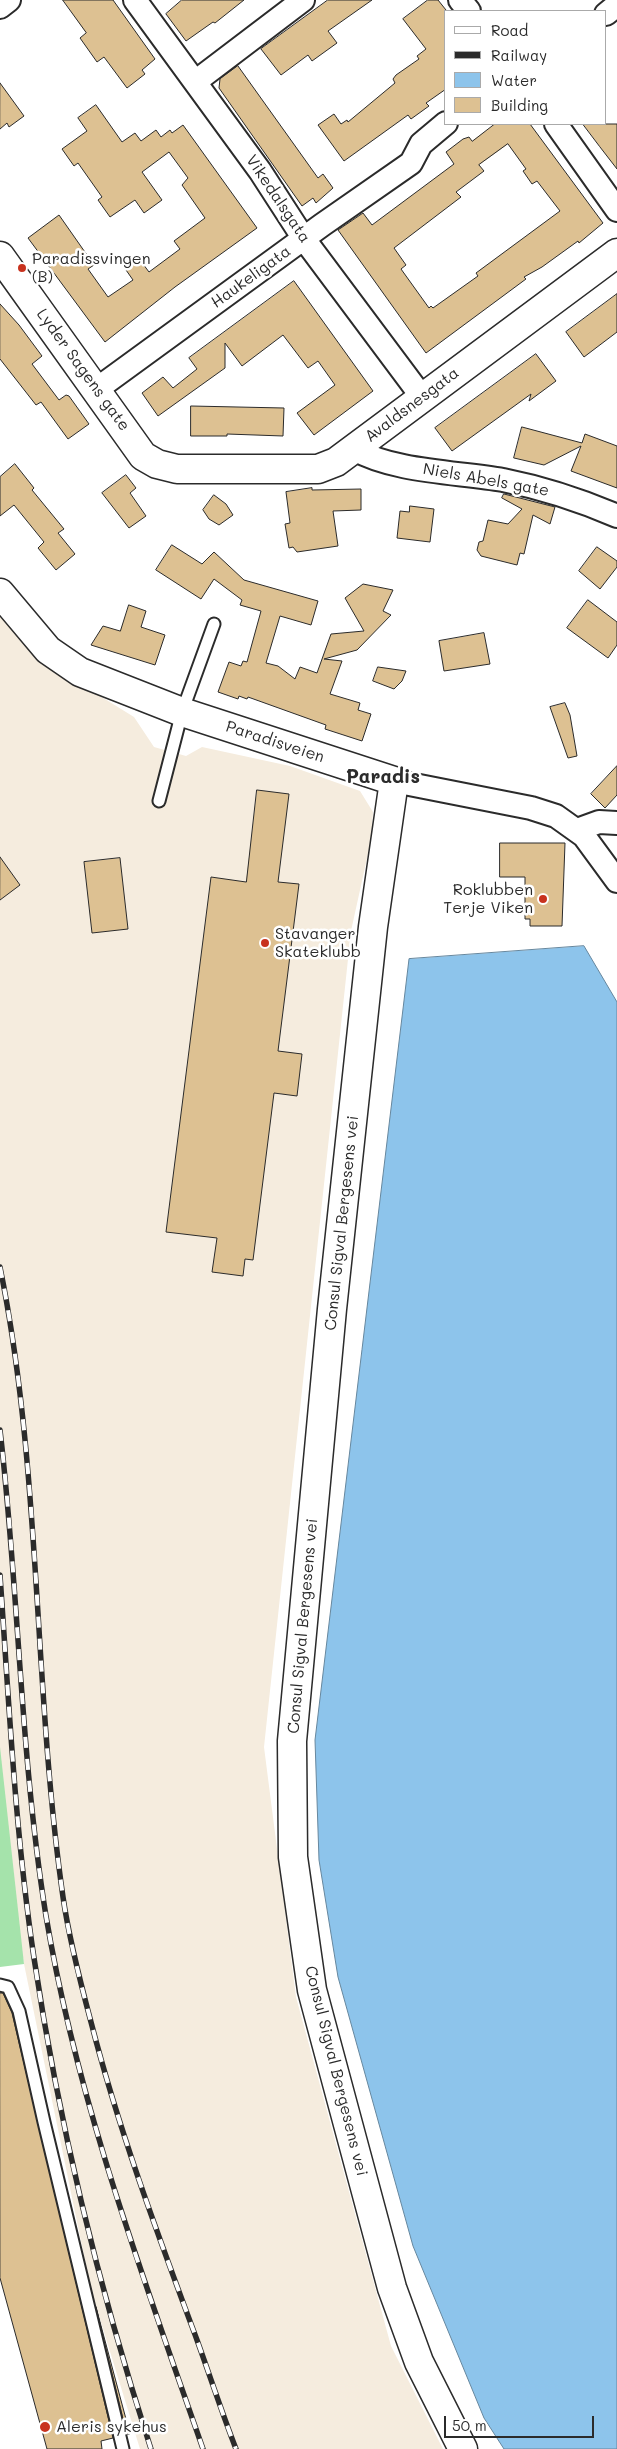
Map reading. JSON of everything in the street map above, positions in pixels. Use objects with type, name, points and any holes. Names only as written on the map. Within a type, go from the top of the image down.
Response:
[{"type":"street","points":[[0,7],[9,0]]},
{"type":"street","name":"Vikedalsgata","points":[[135,0],[260,172],[304,239],[422,397]]},
{"type":"street","points":[[195,82],[303,0]]},
{"type":"street","points":[[460,0],[468,10]]},
{"type":"street","points":[[607,13],[617,5]]},
{"type":"street","name":"Haukeligata","points":[[97,388],[411,164],[421,144],[444,125]]},
{"type":"street","points":[[557,125],[617,210]]},
{"type":"street","name":"Avaldsnesgata","points":[[177,469],[318,469],[328,467],[617,254]]},
{"type":"street","name":"Lyder Sagens gate","points":[[0,256],[97,388],[143,456],[158,464],[177,469]]},
{"type":"street","name":"Niels Abels gate","points":[[354,449],[381,462],[504,480],[548,490],[617,516]]},
{"type":"street","name":"Paradisveien","points":[[0,593],[48,650],[80,672],[121,690],[182,712],[394,781],[531,808],[556,816],[577,830],[617,881]]},
{"type":"street","name":"Consul Sigval Bergesens vei","points":[[394,781],[373,927],[331,1319],[292,1741],[293,1857],[312,1990],[392,2288],[419,2362],[463,2449]]},
{"type":"street","points":[[577,830],[599,822],[617,823]]},
{"type":"lane","points":[[159,801],[182,712],[214,624]]},
{"type":"lane","points":[[0,1985],[8,1987],[19,2011],[123,2449]]},
{"type":"shaded area","name":"Paradis","points":[[0,609],[45,662],[134,717],[154,747],[186,756],[202,747],[290,766],[360,791],[373,812],[371,840],[351,931],[264,1747],[296,1997],[391,2346],[443,2449],[140,2449],[91,2290],[24,1964],[0,1807]]},
{"type":"green space","points":[[0,1747],[24,1964],[0,1967]]},
{"type":"water","points":[[584,946],[617,1002],[617,2449],[504,2449],[484,2418],[413,2246],[338,1977],[319,1860],[315,1740],[409,959]]},
{"type":"building","points":[[63,0],[113,0],[155,59],[142,70],[145,74],[127,88],[104,57],[97,62],[80,38],[86,33]]},
{"type":"building","points":[[182,0],[244,0],[215,23],[213,22],[186,41],[166,14]]},
{"type":"building","points":[[328,0],[372,0],[328,31],[337,43],[312,61],[308,55],[281,75],[261,49]]},
{"type":"building","points":[[428,0],[438,0],[446,10],[444,10],[444,90],[426,103],[429,106],[411,119],[408,115],[344,161],[318,125],[334,114],[341,124],[347,120],[348,122],[395,83],[393,79],[396,75],[419,59],[417,56],[426,49],[403,19]]},
{"type":"building","points":[[238,66],[318,178],[323,174],[333,188],[316,203],[313,198],[302,206],[219,88],[220,79]]},
{"type":"building","points":[[0,83],[24,116],[9,127],[7,123],[0,129]]},
{"type":"building","points":[[96,105],[122,142],[135,133],[141,141],[156,130],[161,137],[170,130],[172,133],[183,125],[257,228],[175,287],[105,342],[28,238],[59,215],[94,265],[88,269],[108,297],[133,280],[126,270],[140,260],[149,272],[180,249],[174,241],[205,218],[182,185],[188,178],[169,152],[142,172],[162,200],[144,213],[135,200],[110,217],[98,200],[102,197],[78,163],[74,166],[62,149],[87,131],[78,118]]},
{"type":"building","points":[[617,124],[617,169],[584,125]]},
{"type":"building","points":[[494,125],[531,125],[603,223],[579,243],[578,241],[542,267],[524,277],[526,279],[426,353],[338,230],[363,213],[372,225],[454,164],[446,152],[463,139],[469,137],[472,141]],"holes":[[[508,144],[526,169],[523,171],[532,184],[537,181],[560,211],[476,273],[478,276],[433,308],[431,306],[429,308],[401,269],[406,265],[394,248],[461,197],[456,192],[484,171],[479,165]]]},
{"type":"building","points":[[294,281],[373,391],[314,435],[297,413],[335,385],[318,361],[308,368],[283,335],[242,366],[225,343],[225,368],[158,416],[142,393],[163,377],[173,388],[197,369],[189,358]]},
{"type":"building","points":[[617,294],[617,332],[584,357],[566,332]]},
{"type":"building","points":[[0,304],[19,325],[42,356],[32,364],[59,400],[66,395],[69,396],[89,424],[68,439],[41,402],[36,405],[0,359]]},
{"type":"building","points":[[536,354],[556,381],[529,401],[531,394],[452,451],[435,428]]},
{"type":"building","points":[[191,406],[284,408],[283,436],[227,434],[227,436],[191,436]]},
{"type":"building","points":[[522,427],[582,443],[585,434],[617,446],[617,488],[571,471],[581,446],[544,465],[514,458]]},
{"type":"building","points":[[15,464],[34,488],[32,490],[64,529],[58,533],[75,554],[56,570],[38,548],[44,542],[14,505],[0,516],[0,477]]},
{"type":"building","points":[[126,475],[136,488],[130,493],[146,516],[129,528],[102,493]]},
{"type":"building","points":[[312,488],[312,490],[361,489],[361,510],[333,511],[338,546],[297,552],[293,547],[289,548],[285,524],[290,523],[286,492]]},
{"type":"building","points":[[504,494],[555,507],[550,524],[533,515],[524,554],[520,553],[517,565],[481,556],[477,550],[479,542],[483,541],[488,520],[508,524],[522,509],[502,498]]},
{"type":"building","points":[[214,495],[226,504],[233,515],[219,525],[209,519],[203,510]]},
{"type":"building","points":[[410,506],[434,509],[430,542],[397,538],[400,511],[409,512]]},
{"type":"building","points":[[172,545],[202,564],[214,552],[244,580],[318,601],[311,625],[280,616],[266,663],[278,666],[295,679],[300,667],[317,673],[331,634],[364,631],[345,598],[363,584],[393,590],[383,611],[391,615],[357,650],[324,659],[342,661],[330,694],[360,703],[358,710],[371,714],[362,741],[325,729],[326,725],[248,697],[247,699],[239,696],[238,699],[218,692],[229,662],[241,666],[243,661],[247,662],[261,611],[240,605],[242,600],[214,579],[201,599],[156,570]]},
{"type":"building","points":[[597,547],[617,561],[617,567],[600,589],[579,571]]},
{"type":"building","points":[[588,600],[617,622],[617,645],[608,658],[567,628]]},
{"type":"building","points":[[129,605],[146,611],[141,627],[165,635],[155,665],[91,645],[103,626],[120,631]]},
{"type":"building","points":[[484,633],[490,664],[444,671],[439,641]]},
{"type":"building","points":[[378,667],[406,671],[402,681],[394,689],[373,681]]},
{"type":"building","points":[[565,703],[570,715],[577,756],[568,758],[550,707]]},
{"type":"building","points":[[617,766],[617,795],[605,808],[591,794]]},
{"type":"building","points":[[257,790],[289,794],[278,882],[299,884],[278,1051],[302,1054],[297,1096],[274,1093],[253,1260],[245,1259],[243,1276],[212,1272],[217,1238],[166,1232],[211,877],[246,882]]},
{"type":"building","name":"Roklubben Terje Viken","points":[[500,843],[565,843],[562,926],[530,926],[530,919],[525,919],[525,877],[500,877]]},
{"type":"building","points":[[0,857],[20,885],[0,900]]},
{"type":"building","points":[[120,858],[128,929],[92,933],[84,862]]},
{"type":"building","points":[[0,1993],[3,1993],[12,2013],[113,2438],[101,2441],[102,2449],[47,2449],[0,2278]]},
{"type":"building","points":[[96,2307],[130,2434],[127,2434]]},
{"type":"railway","points":[[0,1267],[14,1345],[23,1423],[46,1740],[53,1818],[68,1928],[79,1976],[114,2103],[154,2222],[236,2449]]},
{"type":"railway","points":[[0,1430],[37,1856],[59,1985],[75,2052],[113,2186],[203,2449]]},
{"type":"railway","points":[[0,1575],[13,1767],[22,1863],[27,1910],[44,2020],[68,2145],[82,2206],[114,2328],[151,2449]]},
{"type":"place","name":"Paradissvingen (B)","points":[[22,268]]},
{"type":"place","name":"Roklubben Terje Viken","points":[[543,899]]},
{"type":"place","name":"Stavanger Skateklubb","points":[[265,943]]},
{"type":"place","name":"Aleris sykehus","points":[[45,2427]]},
{"type":"district","name":"Paradis","points":[[383,777]]}]
